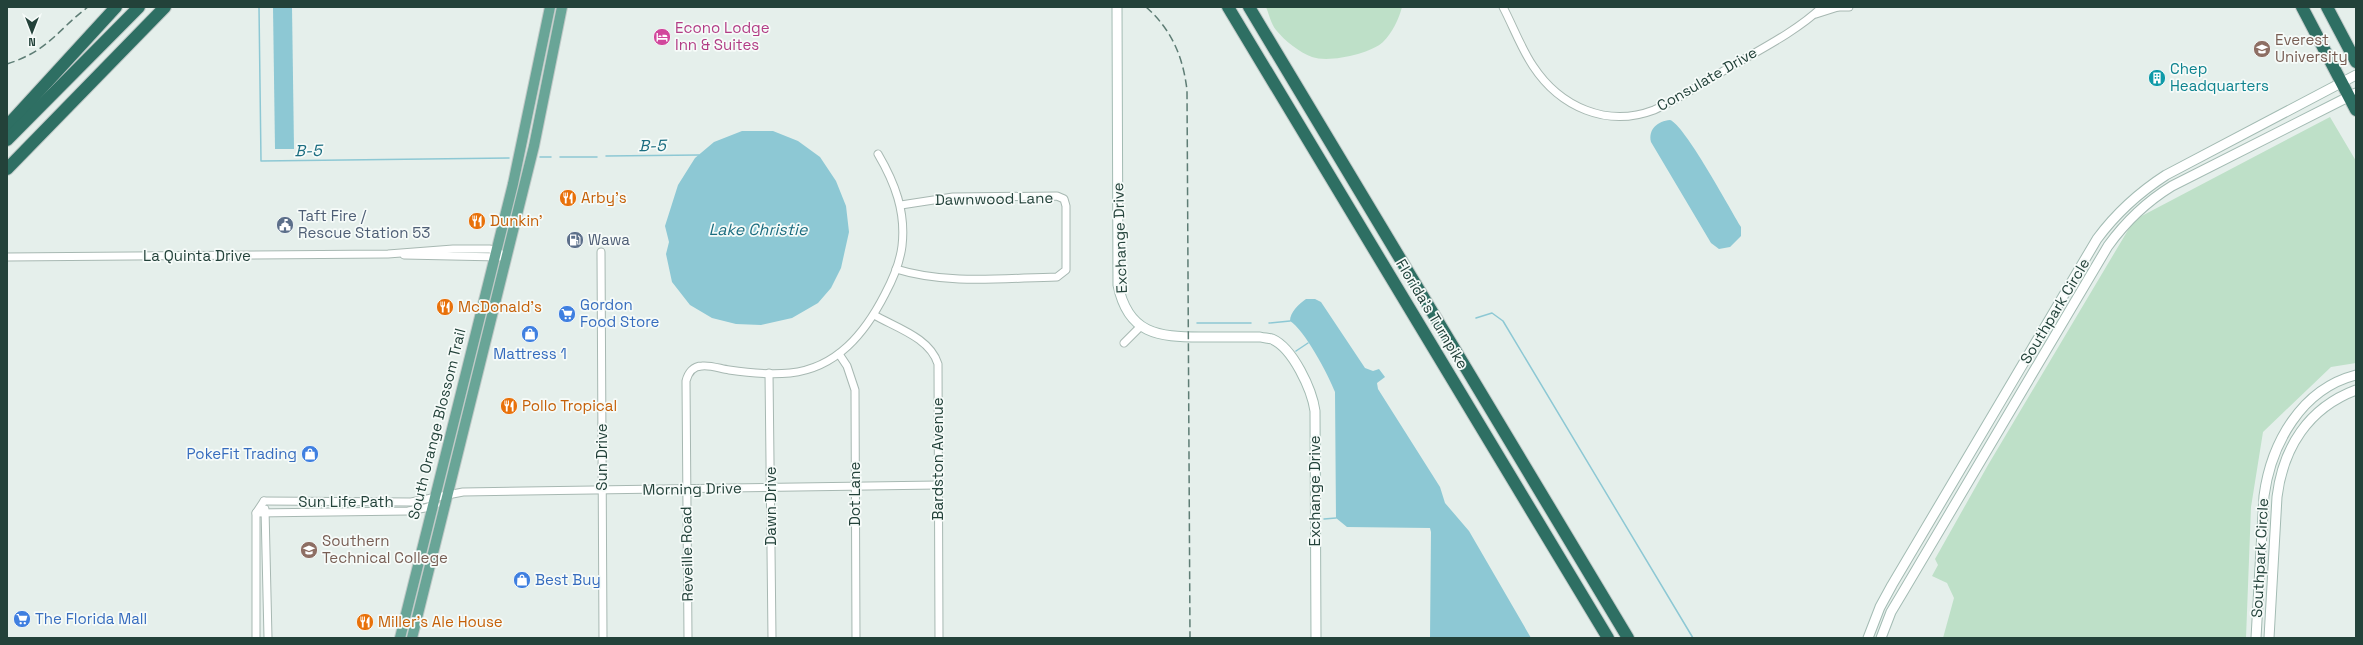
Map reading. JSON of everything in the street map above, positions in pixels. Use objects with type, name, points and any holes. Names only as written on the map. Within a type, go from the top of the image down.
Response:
[{"type":"highway","points":[[7,126],[116,7]]},
{"type":"highway","points":[[7,140],[139,7]]},
{"type":"highway","points":[[7,169],[166,7]]},
{"type":"highway","name":"Florida's Turnpike","points":[[1228,7],[1608,638]]},
{"type":"highway","name":"Florida's Turnpike","points":[[1249,7],[1628,638]]},
{"type":"highway","points":[[2302,7],[2341,82],[2352,94],[2356,110]]},
{"type":"highway","points":[[2327,7],[2356,62]]},
{"type":"main road","name":"South Orange Blossom Trail","points":[[400,638],[522,146],[550,7]]},
{"type":"main road","name":"South Orange Blossom Trail","points":[[412,638],[446,494],[534,146],[562,7]]},
{"type":"main road","points":[[546,29],[551,33],[553,55]]},
{"type":"street","name":"Exchange Drive","points":[[1117,7],[1118,285],[1121,300],[1130,315],[1140,327],[1155,334],[1171,337],[1260,337],[1272,340],[1289,354],[1308,386],[1313,396],[1315,411],[1316,638]]},
{"type":"street","name":"Consulate Drive","points":[[1503,7],[1533,66],[1557,95],[1574,106],[1595,114],[1613,116],[1638,115],[1672,101],[1814,15],[1838,7],[1849,7]]},
{"type":"street","name":"Consulate Drive","points":[[1814,15],[1822,7]]},
{"type":"street","name":"Southpark Circle","points":[[1868,638],[1880,607],[1892,585],[2082,265],[2110,222],[2140,192],[2166,175],[2356,75]]},
{"type":"street","name":"Southpark Circle","points":[[1881,638],[1891,612],[2089,278],[2120,230],[2152,198],[2172,186],[2352,94]]},
{"type":"street","points":[[769,373],[790,373],[809,368],[839,354],[853,343],[874,315],[896,269],[902,252],[904,234],[901,205],[889,173],[878,154]]},
{"type":"street","name":"Dawnwood Lane","points":[[896,269],[928,277],[941,278],[1057,277],[1062,275],[1066,270],[1066,206],[1064,199],[1057,196],[953,197],[901,205]]},
{"type":"street","points":[[453,249],[453,257]]},
{"type":"street","name":"La Quinta Drive","points":[[388,254],[453,249],[496,254],[507,257]]},
{"type":"street","name":"Sun Drive","points":[[601,252],[603,638]]},
{"type":"street","name":"La Quinta Drive","points":[[7,257],[388,254],[453,257],[496,254]]},
{"type":"street","name":"Bardston Avenue","points":[[874,315],[925,343],[934,353],[938,364],[939,638]]},
{"type":"street","points":[[1124,343],[1140,327]]},
{"type":"street","name":"Dot Lane","points":[[839,354],[853,379],[855,390],[856,638]]},
{"type":"street","name":"Reveille Road","points":[[688,638],[686,381],[688,374],[694,368],[702,366],[745,373],[769,373]]},
{"type":"street","name":"Dawn Drive","points":[[769,373],[772,638]]},
{"type":"street","name":"Southpark Circle","points":[[2256,638],[2264,496],[2267,472],[2275,448],[2288,425],[2306,404],[2329,387],[2356,375]]},
{"type":"street","name":"Southpark Circle","points":[[2269,638],[2277,497],[2280,475],[2287,453],[2298,433],[2315,414],[2336,399],[2356,390]]},
{"type":"street","name":"Morning Drive","points":[[446,494],[463,492],[938,485]]},
{"type":"street","name":"Sun Life Path","points":[[256,513],[408,511],[433,502],[446,494]]},
{"type":"street","points":[[256,638],[256,513],[264,501]]},
{"type":"street","points":[[264,501],[266,513],[268,638]]},
{"type":"street","name":"Sun Life Path","points":[[264,501],[433,502]]},
{"type":"street","points":[[346,512],[347,502]]},
{"type":"green space","points":[[1266,7],[1402,7],[1392,30],[1383,42],[1377,46],[1359,54],[1339,58],[1319,59],[1307,55],[1297,49],[1279,34],[1271,22]]},
{"type":"green space","points":[[2330,117],[2356,161],[2356,363],[2331,367],[2263,432],[2251,507],[2246,638],[1943,638],[1954,598],[1947,583],[1932,576],[1938,565],[1935,559],[1988,465],[2134,220]]},
{"type":"water","points":[[273,7],[292,7],[294,149],[275,149]]},
{"type":"water","points":[[1670,120],[1677,125],[1696,151],[1741,227],[1741,236],[1730,247],[1719,249],[1711,243],[1651,142],[1651,133],[1655,126]]},
{"type":"water","name":"Lake Christie","points":[[742,131],[773,131],[798,141],[820,157],[836,181],[846,206],[849,232],[841,268],[831,288],[818,303],[792,318],[761,325],[736,324],[712,318],[690,305],[672,282],[666,254],[669,242],[665,226],[678,185],[695,158],[714,142]]},
{"type":"water","points":[[1306,299],[1315,299],[1321,302],[1365,368],[1373,371],[1379,369],[1385,377],[1377,383],[1378,389],[1440,487],[1445,503],[1469,531],[1531,638],[1430,638],[1430,528],[1347,527],[1336,518],[1335,392],[1309,343],[1296,326],[1290,321],[1293,311]]},
{"type":"waterway","name":"B-5","points":[[259,7],[261,161],[509,158]]},
{"type":"waterway","name":"B-5","points":[[606,156],[699,155]]},
{"type":"waterway","name":"B-5","points":[[540,157],[551,157]]},
{"type":"waterway","name":"B-5","points":[[560,157],[597,157]]},
{"type":"waterway","points":[[1476,318],[1492,313],[1503,321],[1693,638]]},
{"type":"waterway","points":[[1269,323],[1290,321]]},
{"type":"waterway","points":[[1197,323],[1251,323]]},
{"type":"waterway","points":[[1296,351],[1308,343]]},
{"type":"waterway","points":[[1324,519],[1336,518]]},
{"type":"railway","points":[[7,64],[22,59],[43,46],[88,7]]},
{"type":"railway","points":[[1146,7],[1163,25],[1175,45],[1183,66],[1187,90],[1190,638]]},
{"type":"place","name":"Econo Lodge Inn & Suites","points":[[662,37]]},
{"type":"place","name":"Everest University","points":[[2262,49]]},
{"type":"place","name":"Chep Headquarters","points":[[2157,78]]},
{"type":"place","name":"Arby's","points":[[568,198]]},
{"type":"place","name":"Dunkin'","points":[[477,221]]},
{"type":"place","name":"Taft Fire / Rescue Station 53","points":[[285,225]]},
{"type":"place","name":"Wawa","points":[[575,240]]},
{"type":"place","name":"McDonald's","points":[[445,307]]},
{"type":"place","name":"Gordon Food Store","points":[[567,314]]},
{"type":"place","name":"Mattress 1","points":[[530,334]]},
{"type":"place","name":"Pollo Tropical","points":[[509,406]]},
{"type":"place","name":"PokeFit Trading","points":[[310,454]]},
{"type":"place","name":"Southern Technical College","points":[[309,550]]},
{"type":"place","name":"Best Buy","points":[[522,580]]},
{"type":"place","name":"The Florida Mall","points":[[22,619]]},
{"type":"place","name":"Miller's Ale House","points":[[365,622]]}]
